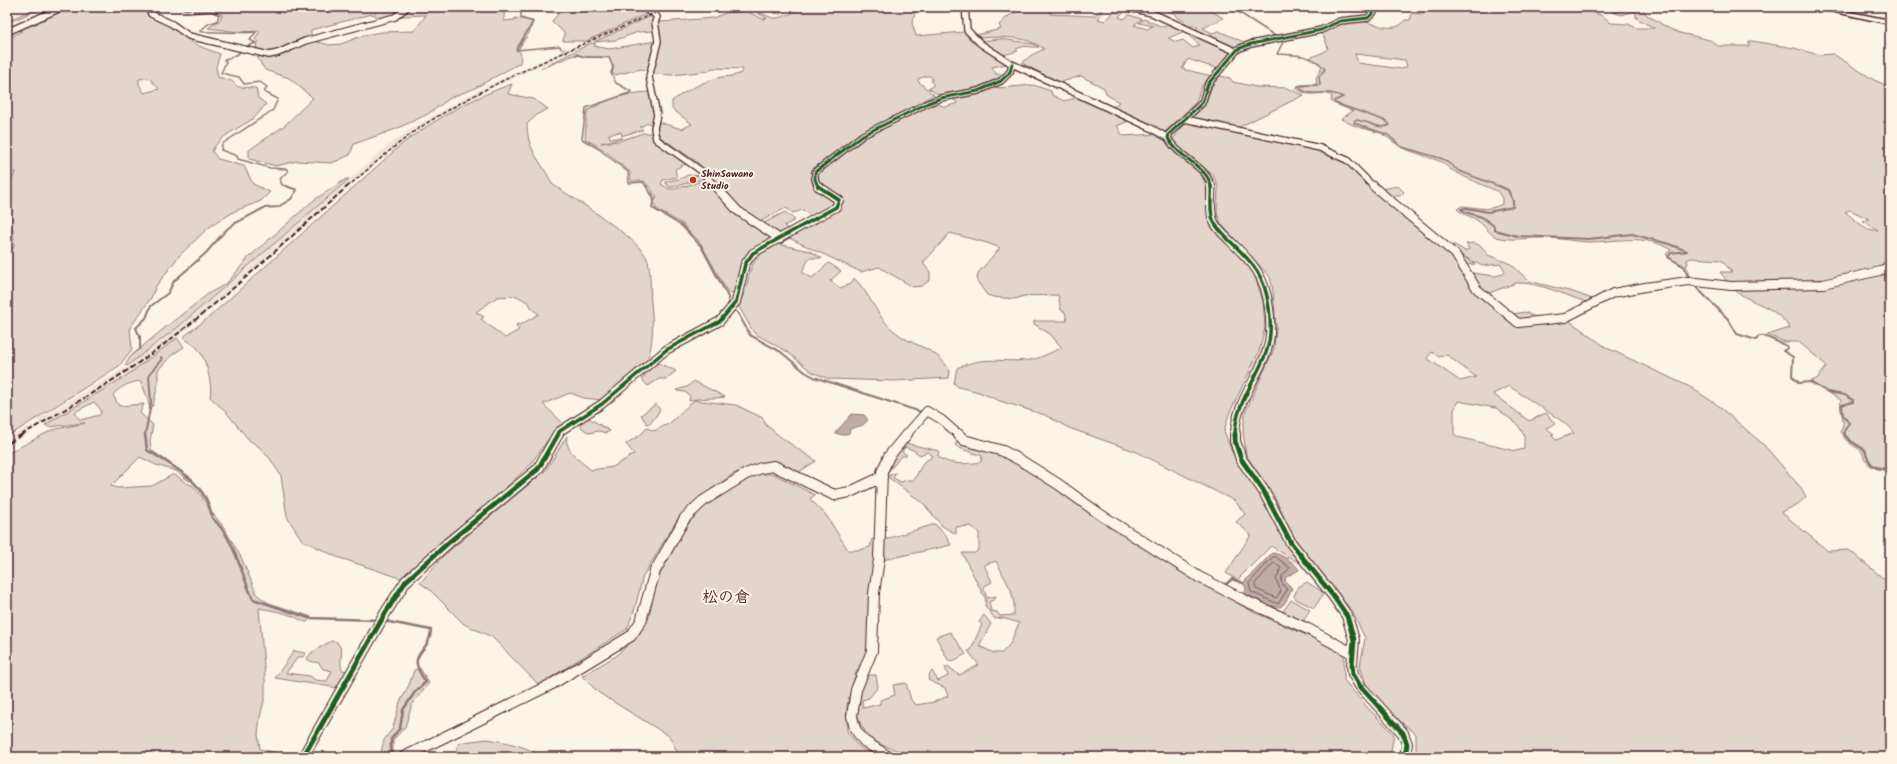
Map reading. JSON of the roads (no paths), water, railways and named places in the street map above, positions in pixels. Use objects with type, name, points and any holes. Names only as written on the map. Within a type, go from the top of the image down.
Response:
[{"type":"main road","points":[[1815,7],[1890,22]]},
{"type":"street","points":[[7,32],[63,7]]},
{"type":"street","points":[[148,7],[151,14],[172,24],[189,36],[269,54],[278,53],[305,41],[395,17],[407,7]]},
{"type":"street","points":[[965,7],[966,28],[981,44],[1012,64],[1149,127],[1168,138],[1174,148],[1208,176],[1211,187],[1212,219],[1217,227],[1255,265],[1264,279],[1269,308],[1270,336],[1265,353],[1239,412],[1235,427],[1236,442],[1239,454],[1265,492],[1284,531],[1295,548],[1344,611],[1352,628],[1354,642],[1352,668],[1354,677],[1361,688],[1406,737],[1407,744],[1405,757]]},
{"type":"street","points":[[1125,7],[1151,13],[1235,51]]},
{"type":"street","points":[[1151,13],[1155,7]]},
{"type":"street","points":[[1168,138],[1169,134],[1202,103],[1208,84],[1235,51],[1251,44],[1321,30],[1340,21],[1368,18],[1374,12],[1374,7]]},
{"type":"street","points":[[652,11],[657,17],[655,22],[658,41],[649,77],[658,115],[654,128],[656,138],[700,170],[738,211],[780,239]]},
{"type":"street","points":[[304,757],[389,607],[406,581],[448,543],[538,469],[560,431],[602,404],[666,350],[720,321],[736,302],[739,294],[743,270],[748,258],[758,249],[780,239],[831,210],[838,204],[838,200],[836,198],[818,188],[815,184],[814,172],[863,135],[928,103],[941,98],[978,91],[1001,81],[1010,72],[1012,64]]},
{"type":"street","points":[[1185,119],[1320,148],[1347,160],[1374,186],[1455,254],[1477,289],[1518,323],[1565,318],[1613,293],[1625,290],[1688,281],[1732,286],[1823,284],[1884,270],[1890,262]]},
{"type":"street","points":[[889,757],[864,741],[855,729],[852,716],[856,690],[872,651],[874,593],[879,559],[882,477],[885,463],[889,456],[927,411],[942,420],[964,440],[1003,451],[1020,460],[1152,548],[1200,577],[1248,602],[1308,629],[1352,653]]},
{"type":"street","points":[[404,757],[552,684],[631,636],[641,621],[655,571],[685,518],[703,501],[746,474],[766,466],[779,468],[834,495],[850,492],[882,477]]},
{"type":"water","points":[[852,414],[864,415],[868,420],[863,425],[850,429],[849,433],[842,435],[835,433]]},
{"type":"water","points":[[1272,553],[1275,553],[1295,564],[1299,570],[1286,577],[1285,581],[1292,588],[1286,601],[1280,607],[1264,604],[1248,595],[1245,593],[1246,588],[1243,583]]},
{"type":"waterway","points":[[7,22],[43,7]]},
{"type":"waterway","points":[[177,7],[187,10],[195,7]]},
{"type":"waterway","points":[[198,7],[192,13],[211,11],[219,15],[217,21],[208,24],[200,31],[202,32],[256,32],[250,40],[256,43],[245,47]]},
{"type":"waterway","points":[[521,7],[521,18],[533,22],[516,50],[560,46],[561,49]]},
{"type":"waterway","points":[[1227,7],[1240,13],[1277,37]]},
{"type":"waterway","points":[[1281,40],[1283,42],[1277,54],[1303,56],[1315,60],[1325,69],[1319,77],[1320,85],[1298,86],[1302,90],[1313,93],[1337,94],[1343,97],[1334,101],[1335,103],[1386,121],[1390,125],[1381,127],[1360,120],[1355,120],[1354,123],[1388,135],[1402,147],[1443,159],[1459,171],[1501,187]]},
{"type":"waterway","points":[[242,49],[238,54],[224,60],[226,62],[221,73],[239,77],[244,84],[260,82],[267,87],[264,92],[278,99],[273,110],[222,144],[221,150],[237,156],[238,159],[270,168],[287,169],[288,171],[280,179],[282,185],[288,187]]},
{"type":"waterway","points":[[576,54],[585,57],[609,57],[613,67],[611,73],[616,83],[632,92],[586,108],[582,139],[599,149],[628,172],[629,183],[643,182],[647,187]]},
{"type":"waterway","points":[[646,186],[654,198],[652,208],[682,226],[701,246],[728,297],[728,304],[730,306]]},
{"type":"waterway","points":[[1499,186],[1508,190],[1513,201],[1513,207],[1488,212],[1467,208],[1461,209],[1465,212],[1482,217],[1494,226],[1494,230],[1518,236],[1589,239],[1632,234],[1669,244],[1687,251],[1671,253],[1668,257],[1683,266],[1689,278]]},
{"type":"waterway","points":[[140,349],[140,337],[136,328],[146,318],[151,306],[168,293],[174,281],[206,253],[232,225],[264,208],[278,207],[291,199],[297,190],[288,187]]},
{"type":"waterway","points":[[1694,285],[1728,319],[1737,334],[1756,340],[1759,336],[1764,336],[1787,346],[1788,348],[1783,351],[1793,357],[1792,376],[1799,383],[1810,382],[1827,392],[1845,395],[1853,400],[1853,402],[1842,405],[1843,415],[1849,423],[1843,433],[1844,434]]},
{"type":"waterway","points":[[733,309],[738,313],[750,335],[781,352],[805,372],[814,377],[921,412],[923,410]]},
{"type":"waterway","points":[[145,435],[151,403],[149,375],[162,359],[161,357]]},
{"type":"waterway","points":[[1844,434],[1849,440],[1865,450],[1868,460],[1873,466],[1890,469]]},
{"type":"waterway","points":[[145,435],[147,450],[188,477],[204,495],[212,518],[220,526],[232,545],[253,599],[309,618],[378,620]]},
{"type":"waterway","points":[[1224,584],[1225,585],[1232,579],[1243,583]]},
{"type":"waterway","points":[[384,621],[431,630],[430,638],[417,659],[420,672],[426,682],[415,692],[403,710],[400,728],[391,739],[391,757]]},
{"type":"tunnel","points":[[562,50],[570,53]]},
{"type":"railway","points":[[347,187],[412,133],[463,102],[520,72],[668,7]]},
{"type":"railway","points":[[21,435],[74,404],[143,360],[184,329],[232,289],[348,186]]},
{"type":"railway","points":[[7,444],[23,434]]},
{"type":"place","name":"ShinSawano Studio","points":[[693,180]]},
{"type":"district","name":"松の倉","points":[[726,597]]}]
